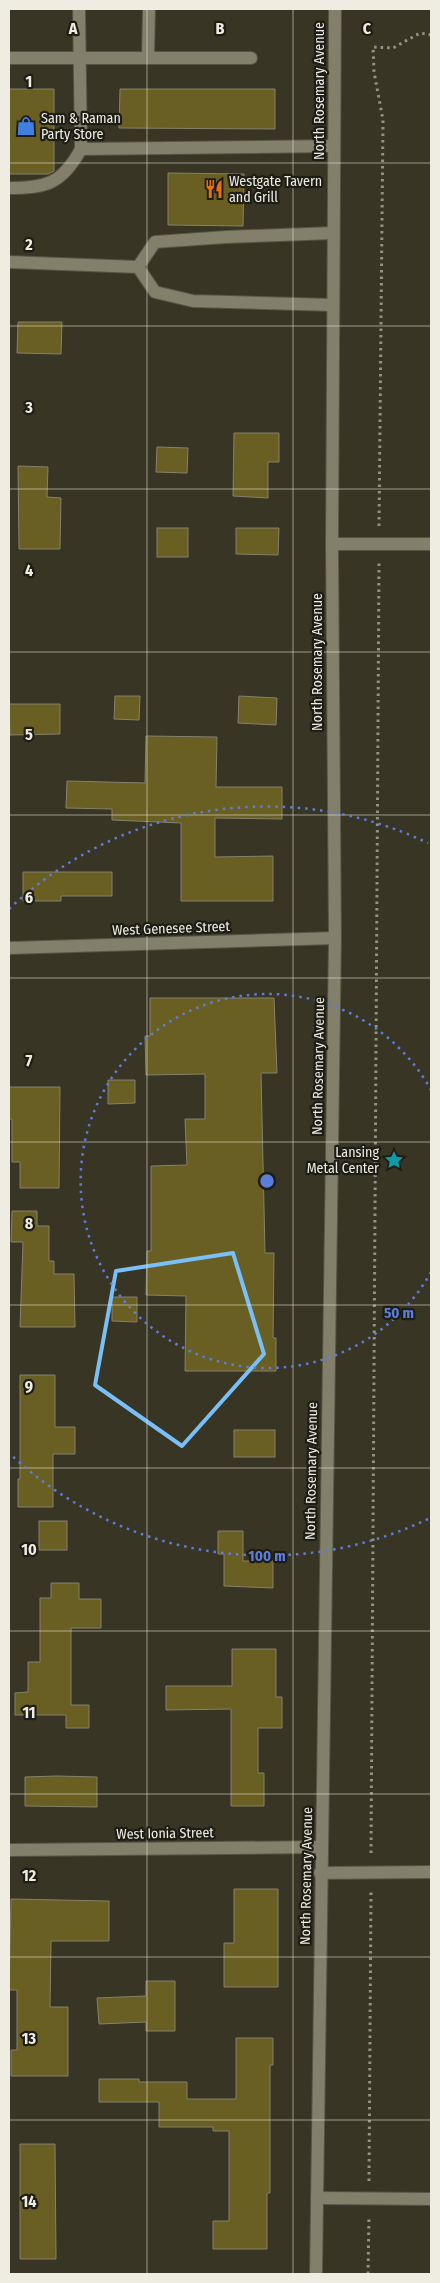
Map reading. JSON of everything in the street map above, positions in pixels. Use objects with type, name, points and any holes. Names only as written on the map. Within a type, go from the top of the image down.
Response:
[{"type":"street","points":[[9,188],[39,188],[50,183],[73,163],[81,149],[79,9]]},
{"type":"street","points":[[148,57],[149,9]]},
{"type":"street","name":"North Rosemary Avenue","points":[[316,2274],[320,1873],[335,938],[332,544],[334,9]]},
{"type":"street","points":[[9,58],[250,58]]},
{"type":"street","points":[[81,149],[334,146]]},
{"type":"street","points":[[138,267],[154,242],[333,233]]},
{"type":"street","points":[[9,262],[138,267]]},
{"type":"street","points":[[138,267],[155,292],[194,301],[332,305]]},
{"type":"street","points":[[332,544],[431,544]]},
{"type":"street","name":"West Genesee Street","points":[[9,948],[335,938]]},
{"type":"street","name":"West Ionia Street","points":[[9,1850],[321,1846]]},
{"type":"street","points":[[320,1873],[431,1872]]},
{"type":"street","points":[[317,2198],[431,2199]]},
{"type":"path","points":[[368,2274],[383,120],[374,72],[373,47],[393,48],[420,33],[431,35]]},
{"type":"highlighted area","points":[[233,1253],[264,1354],[182,1446],[95,1385],[116,1271]]},
{"type":"building","points":[[9,89],[54,89],[54,171],[48,174],[9,174]]},
{"type":"building","points":[[120,89],[275,89],[275,129],[119,128]]},
{"type":"building","points":[[168,173],[244,174],[243,226],[168,225]]},
{"type":"building","points":[[18,322],[62,322],[61,354],[17,353]]},
{"type":"building","points":[[234,433],[279,433],[279,462],[268,462],[268,498],[233,496]]},
{"type":"building","points":[[157,447],[188,448],[187,473],[156,472]]},
{"type":"building","points":[[18,466],[48,467],[47,497],[61,498],[60,549],[19,549]]},
{"type":"building","points":[[157,528],[188,528],[188,557],[157,557]]},
{"type":"building","points":[[236,528],[279,528],[278,555],[236,554]]},
{"type":"building","points":[[115,696],[140,696],[139,720],[114,719]]},
{"type":"building","points":[[239,696],[277,698],[276,725],[238,723]]},
{"type":"building","points":[[9,704],[60,704],[60,734],[10,735]]},
{"type":"building","points":[[146,736],[217,737],[216,787],[282,787],[282,819],[215,818],[215,857],[273,856],[273,901],[181,901],[181,823],[112,820],[112,809],[66,808],[67,781],[145,783]]},
{"type":"building","points":[[23,872],[112,872],[112,896],[61,896],[61,901],[23,901]]},
{"type":"building","points":[[150,998],[274,998],[277,1073],[261,1073],[265,1253],[274,1253],[273,1338],[276,1338],[276,1371],[185,1371],[186,1296],[146,1295],[147,1251],[151,1251],[151,1166],[187,1165],[185,1119],[205,1119],[205,1074],[146,1075],[145,1036],[150,1036]]},
{"type":"building","points":[[108,1080],[135,1080],[135,1103],[108,1104]]},
{"type":"building","points":[[9,1087],[60,1087],[59,1188],[20,1188],[20,1162],[12,1162],[12,1119],[9,1119]]},
{"type":"building","points":[[12,1211],[37,1211],[37,1226],[49,1226],[49,1261],[54,1261],[54,1274],[74,1274],[75,1327],[20,1327],[23,1242],[11,1242]]},
{"type":"building","points":[[112,1297],[137,1297],[137,1322],[112,1321]]},
{"type":"building","points":[[20,1375],[55,1375],[55,1427],[75,1427],[75,1454],[53,1454],[53,1507],[18,1507],[18,1479],[20,1479]]},
{"type":"building","points":[[234,1430],[275,1430],[275,1457],[234,1457]]},
{"type":"building","points":[[39,1521],[67,1521],[67,1550],[39,1550]]},
{"type":"building","points":[[218,1531],[243,1531],[243,1561],[273,1561],[273,1588],[224,1586],[224,1554],[218,1554]]},
{"type":"building","points":[[51,1583],[79,1583],[79,1599],[101,1599],[101,1628],[71,1628],[71,1705],[89,1705],[89,1728],[66,1728],[66,1715],[15,1715],[15,1693],[28,1692],[28,1662],[40,1662],[40,1598],[51,1598]]},
{"type":"building","points":[[232,1649],[276,1649],[276,1697],[282,1697],[282,1728],[258,1728],[258,1773],[264,1773],[264,1806],[231,1806],[231,1709],[166,1710],[166,1686],[232,1686]]},
{"type":"building","points":[[25,1777],[97,1777],[97,1807],[25,1806]]},
{"type":"building","points":[[234,1889],[278,1889],[278,1987],[224,1987],[224,1943],[234,1943]]},
{"type":"building","points":[[11,1899],[109,1901],[109,1941],[51,1941],[50,2007],[68,2007],[68,2076],[11,2076],[11,2050],[17,2050],[17,1990],[9,1990]]},
{"type":"building","points":[[146,1981],[175,1981],[175,2031],[146,2031],[146,2022],[99,2024],[97,1998],[146,1996]]},
{"type":"building","points":[[236,2038],[273,2038],[273,2065],[270,2065],[270,2193],[267,2193],[267,2249],[213,2249],[213,2221],[229,2221],[229,2131],[213,2131],[213,2127],[159,2127],[159,2102],[99,2102],[99,2079],[139,2079],[139,2082],[187,2082],[187,2099],[236,2099]]},
{"type":"building","points":[[20,2144],[55,2144],[56,2259],[20,2259]]},
{"type":"place","name":"Sam & Raman Party Store","points":[[26,126]]},
{"type":"place","name":"Westgate Tavern and Grill","points":[[214,189]]},
{"type":"place","name":"Lansing Metal Center","points":[[394,1160]]}]
